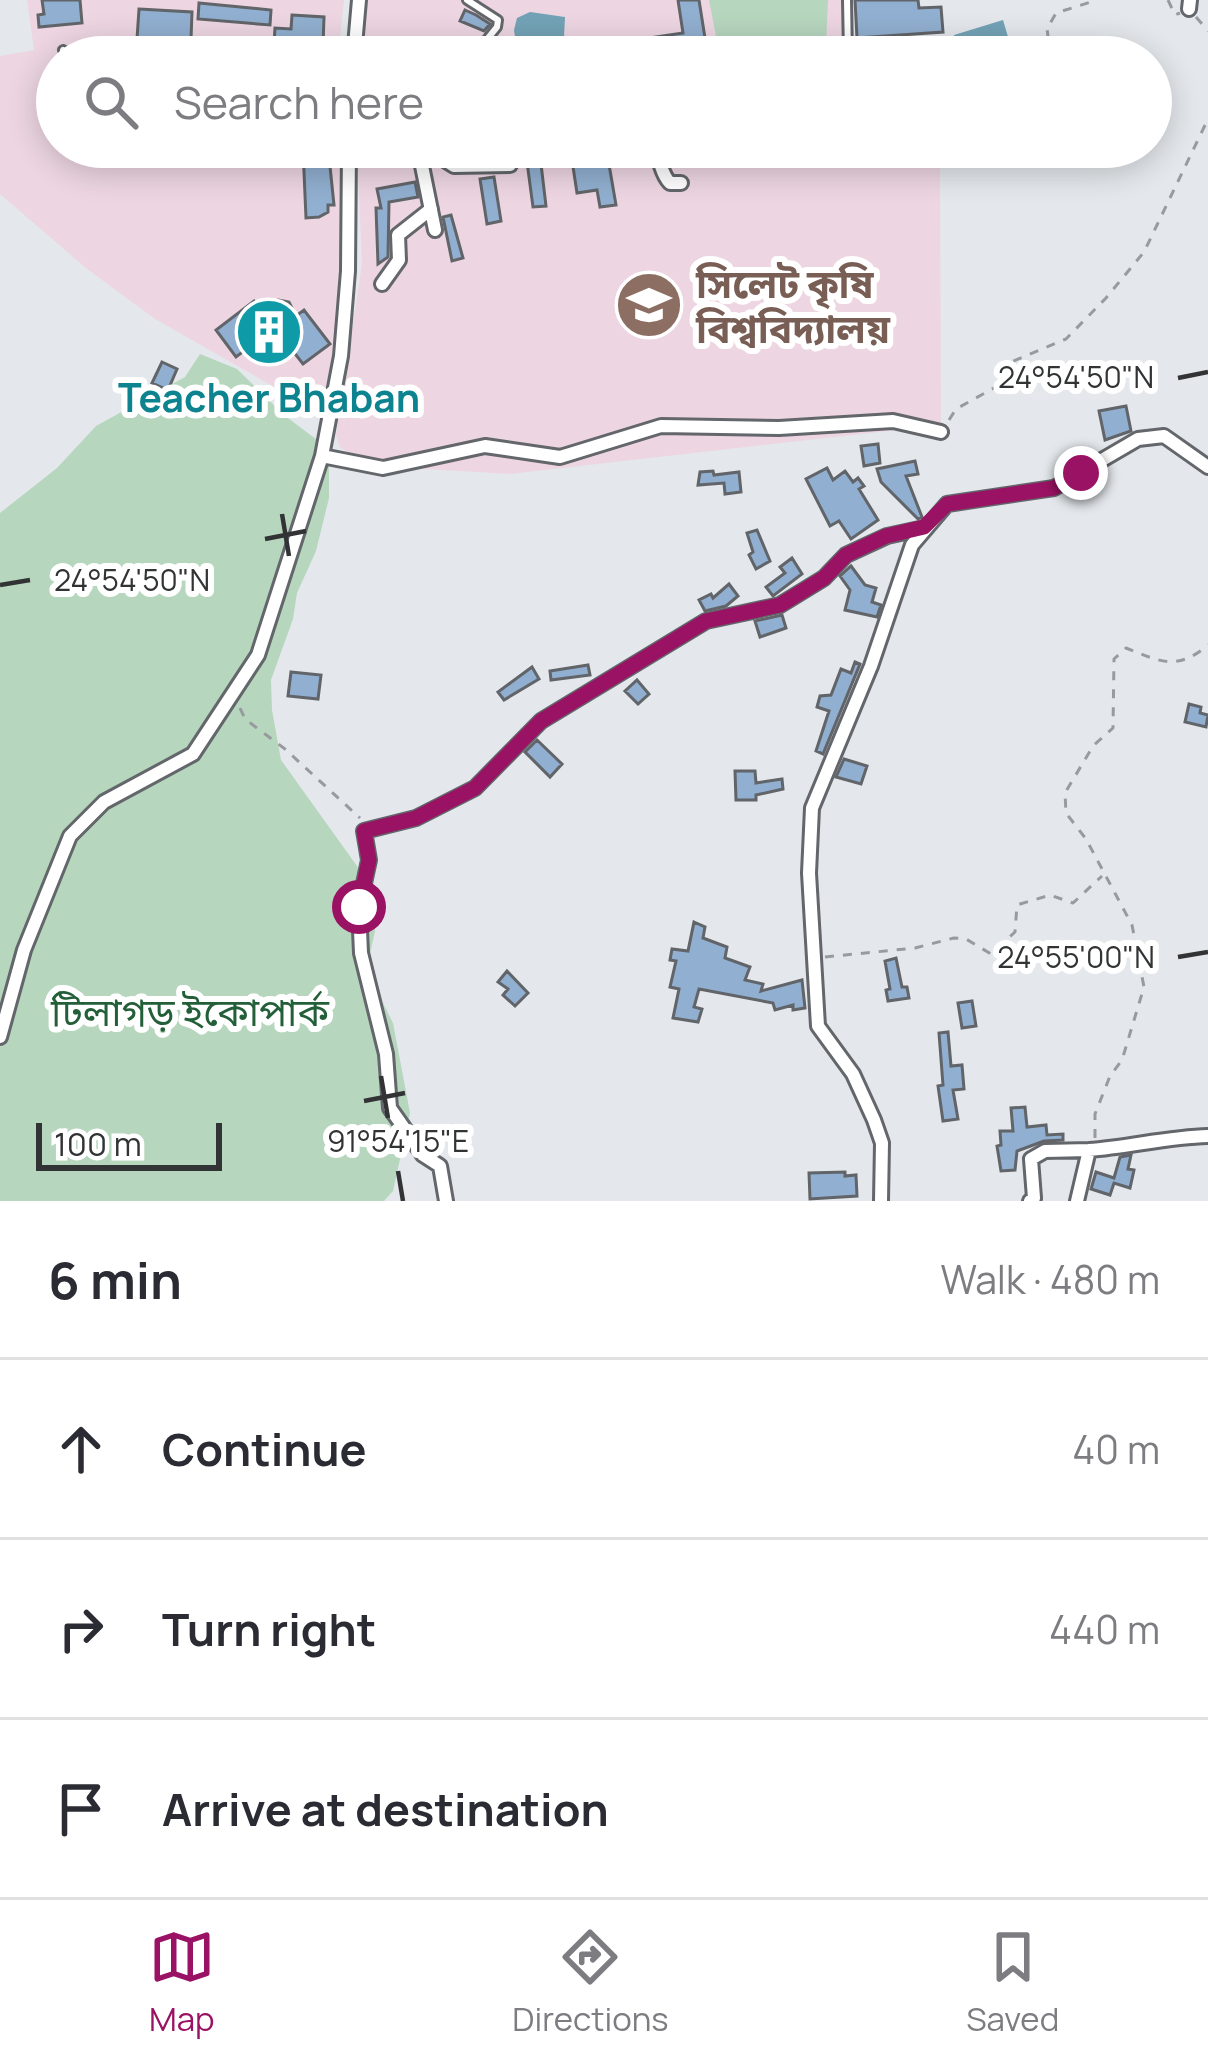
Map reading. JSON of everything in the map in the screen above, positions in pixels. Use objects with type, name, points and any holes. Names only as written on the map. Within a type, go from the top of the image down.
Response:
[{"type":"street","points":[[356,36],[359,0]]},
{"type":"street","points":[[0,1037],[24,950],[70,836],[104,802],[193,754],[258,655],[322,456],[340,356],[348,271],[348,168]]},
{"type":"street","points":[[422,168],[435,230]]},
{"type":"street","points":[[662,168],[670,183],[681,183]]},
{"type":"street","points":[[382,284],[399,260],[398,235],[431,209]]},
{"type":"street","points":[[322,456],[383,468],[485,446],[560,457],[662,426],[779,428],[893,422],[941,432]]},
{"type":"street","points":[[881,1201],[882,1143],[853,1074],[818,1026],[809,873],[812,808],[871,666],[911,544],[947,504],[1054,488],[1151,436],[1164,436],[1208,467]]},
{"type":"street","points":[[446,1201],[440,1166],[423,1155],[390,1108],[386,1054],[361,953],[359,907],[369,860],[364,831],[416,818],[475,788],[541,721],[706,621],[780,605],[824,578],[846,555],[886,536],[924,527]]},
{"type":"street","points":[[1030,1201],[1034,1198],[1031,1160],[1045,1151],[1138,1147],[1175,1137],[1208,1136]]},
{"type":"street","points":[[1077,1201],[1089,1150]]},
{"type":"lane","points":[[466,0],[497,20],[490,36]]},
{"type":"lane","points":[[848,0],[848,36]]},
{"type":"path","points":[[1049,36],[1056,13],[1097,0]]},
{"type":"path","points":[[941,432],[956,409],[994,388],[1011,362],[1066,339],[1106,298],[1144,252],[1208,119]]},
{"type":"path","points":[[1089,1150],[1096,1136],[1095,1114],[1122,1060],[1144,987],[1132,925],[1086,839],[1066,813],[1065,793],[1093,746],[1113,728],[1114,659],[1126,648],[1166,663],[1190,660],[1208,645]]},
{"type":"path","points":[[234,694],[245,719],[335,793],[359,818],[364,831]]},
{"type":"path","points":[[813,956],[915,948],[954,938],[966,939],[991,954],[1016,932],[1017,905],[1051,896],[1073,903],[1103,875]]},
{"type":"shaded area","points":[[27,0],[344,0],[340,36],[36,36],[36,168],[340,168],[335,343],[320,413],[155,319],[87,269],[0,194],[0,56],[34,50]]},
{"type":"shaded area","points":[[367,0],[843,0],[842,36],[362,36]]},
{"type":"shaded area","name":"সিলেট কৃষি বিশ্ববিদ্যালয়","points":[[358,168],[940,168],[941,425],[510,474],[423,469],[350,454],[340,447],[336,435],[362,264]]},
{"type":"green space","points":[[709,0],[828,0],[826,36],[716,36]]},
{"type":"green space","name":"টিলাগড় ইকোপার্ক","points":[[200,354],[237,369],[284,415],[329,449],[329,498],[316,551],[297,593],[293,619],[271,680],[272,710],[281,760],[357,866],[370,909],[375,931],[370,954],[393,1023],[410,1113],[393,1191],[384,1201],[0,1201],[0,513],[57,468],[96,426],[185,377]]},
{"type":"water","points":[[530,12],[565,17],[564,36],[515,36],[517,18]]},
{"type":"water","points":[[1003,20],[1008,36],[954,36]]},
{"type":"building","points":[[42,0],[80,0],[82,23],[39,27]]},
{"type":"building","points":[[678,0],[699,0],[705,36],[663,36],[683,33]]},
{"type":"building","points":[[855,0],[918,0],[919,8],[941,7],[943,32],[857,36]]},
{"type":"building","points":[[199,3],[271,10],[270,25],[198,19]]},
{"type":"building","points":[[139,9],[192,12],[191,36],[137,36]]},
{"type":"building","points":[[465,10],[490,24],[484,31],[460,21]]},
{"type":"building","points":[[292,15],[324,17],[323,36],[274,36],[275,28],[291,29]]},
{"type":"building","points":[[304,168],[330,168],[334,205],[328,205],[328,212],[319,217],[306,218]]},
{"type":"building","points":[[528,168],[541,168],[546,206],[533,207]]},
{"type":"building","points":[[573,168],[610,168],[616,205],[600,207],[597,190],[577,193]]},
{"type":"building","points":[[494,177],[501,221],[487,224],[480,179]]},
{"type":"building","points":[[415,182],[418,197],[389,202],[388,257],[378,264],[376,208],[381,208],[377,189]]},
{"type":"building","points":[[451,215],[463,258],[452,261],[443,217]]},
{"type":"building","name":"Teacher Bhaban","points":[[278,300],[289,302],[296,316],[304,310],[330,344],[303,364],[282,337],[272,344],[265,335],[236,357],[216,330],[254,301],[264,313]]},
{"type":"building","points":[[162,362],[177,369],[168,390],[152,383]]},
{"type":"building","points":[[1126,406],[1131,431],[1105,440],[1099,411]]},
{"type":"building","points":[[878,444],[880,463],[864,466],[861,446]]},
{"type":"building","points":[[915,461],[918,474],[906,476],[922,517],[918,519],[881,482],[877,469]]},
{"type":"building","points":[[827,468],[833,480],[845,471],[853,482],[858,478],[864,486],[859,489],[878,520],[851,539],[839,521],[830,526],[806,479]]},
{"type":"building","points":[[713,471],[714,475],[739,472],[741,492],[725,494],[724,483],[698,485],[700,472]]},
{"type":"building","points":[[757,530],[770,561],[756,569],[747,533]]},
{"type":"building","points":[[792,558],[802,574],[773,596],[766,587],[785,573],[780,567]]},
{"type":"building","points":[[851,566],[865,585],[876,588],[872,602],[881,605],[877,617],[845,610],[850,590],[840,576]]},
{"type":"building","points":[[729,584],[738,596],[726,606],[705,611],[699,600],[711,594],[713,598]]},
{"type":"building","points":[[782,615],[786,628],[760,637],[755,621]]},
{"type":"building","points":[[855,662],[860,664],[823,754],[816,751],[829,711],[817,707],[820,696],[831,695],[841,669],[851,673]]},
{"type":"building","points":[[588,665],[590,675],[551,680],[550,671]]},
{"type":"building","points":[[532,667],[539,679],[504,700],[498,692]]},
{"type":"building","points":[[291,672],[321,675],[318,699],[288,696]]},
{"type":"building","points":[[637,680],[649,694],[638,704],[625,691]]},
{"type":"building","points":[[1189,704],[1208,715],[1206,727],[1185,722]]},
{"type":"building","points":[[537,740],[562,764],[550,777],[525,752]]},
{"type":"building","points":[[844,759],[867,766],[861,784],[836,777]]},
{"type":"building","points":[[735,771],[755,771],[756,783],[782,779],[783,789],[756,795],[756,800],[736,800]]},
{"type":"building","points":[[694,922],[705,927],[703,938],[727,947],[725,958],[750,967],[745,980],[763,984],[761,991],[802,980],[805,1008],[793,1010],[793,1005],[775,1010],[773,1003],[699,989],[694,1007],[702,1009],[698,1022],[673,1018],[679,989],[670,987],[676,961],[670,960],[672,949],[688,951]]},
{"type":"building","points":[[896,958],[909,998],[888,1001],[885,961]]},
{"type":"building","points":[[507,971],[528,993],[515,1006],[503,995],[508,989],[498,982]]},
{"type":"building","points":[[972,1001],[976,1026],[962,1028],[958,1003]]},
{"type":"building","points":[[948,1032],[951,1066],[962,1065],[964,1089],[953,1090],[958,1119],[943,1121],[939,1033]]},
{"type":"building","points":[[1025,1107],[1027,1127],[1046,1125],[1047,1135],[1063,1134],[1063,1140],[1017,1151],[1015,1170],[1001,1171],[1000,1131],[1013,1131],[1011,1108]]},
{"type":"building","points":[[1131,1155],[1130,1188],[1114,1183],[1110,1195],[1091,1189],[1096,1172],[1114,1178],[1120,1157]]},
{"type":"building","points":[[845,1172],[845,1176],[856,1175],[857,1196],[810,1199],[809,1173]]},
{"type":"place","name":"সিলেট কৃষি বিশ্ববিদ্যালয়","points":[[649,305]]},
{"type":"place","name":"Teacher Bhaban","points":[[269,332]]},
{"type":"route","points":[[359,907],[369,860],[364,831],[416,818],[475,788],[541,721],[604,680],[706,621],[780,605],[824,578],[846,555],[886,536],[924,527],[947,504],[1054,488],[1081,473]]}]
